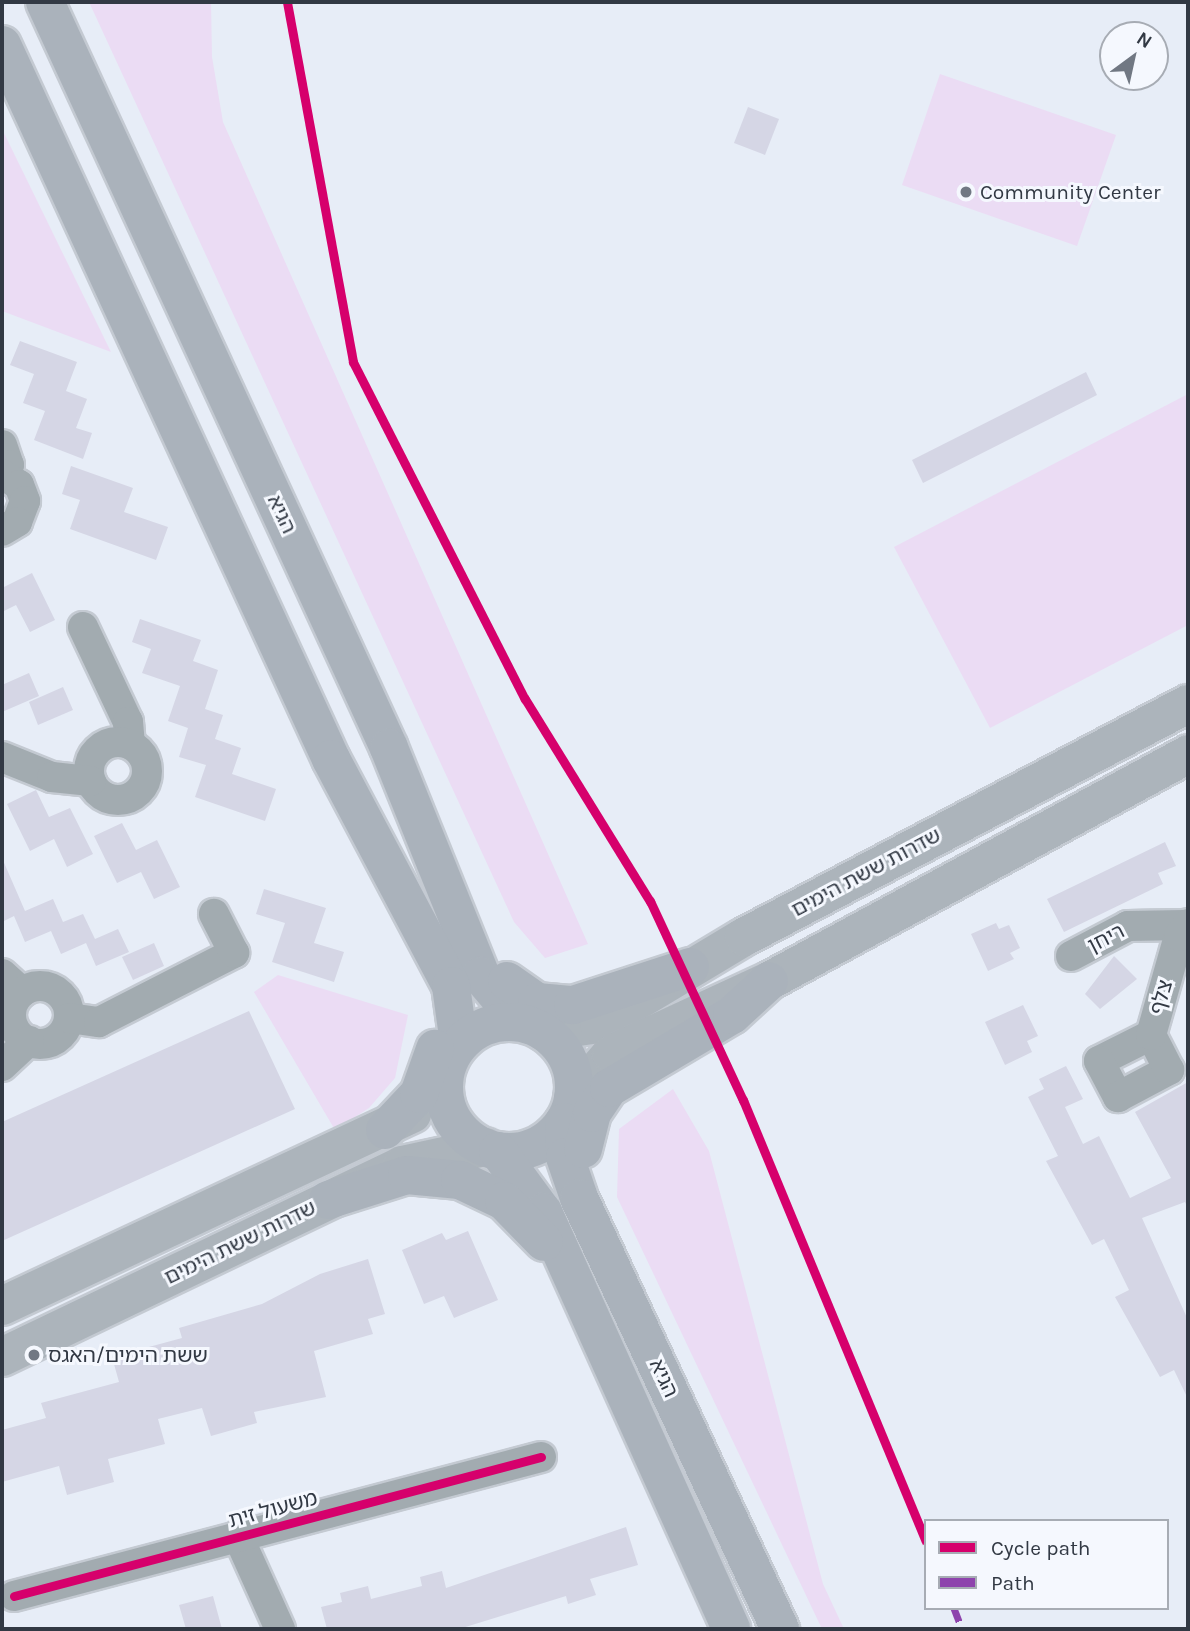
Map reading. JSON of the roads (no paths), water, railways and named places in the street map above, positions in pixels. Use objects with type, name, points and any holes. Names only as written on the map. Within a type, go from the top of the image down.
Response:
[{"type":"highway","name":"הגיא","points":[[45,2],[389,748],[481,976],[532,1027]]},
{"type":"highway","points":[[2,45],[331,759],[434,1009],[436,1045],[427,1078],[410,1108],[385,1130]]},
{"type":"highway","points":[[331,759],[451,986],[452,1060],[445,1100],[455,1123],[492,1149],[536,1199],[576,1295],[731,1629]]},
{"type":"highway","points":[[426,841],[465,928],[518,992],[552,1006],[628,1027],[733,1015],[769,981]]},
{"type":"highway","points":[[618,1279],[589,1184],[583,1138],[609,1088],[628,1027],[690,967]]},
{"type":"highway","points":[[452,1060],[483,1026],[532,1027],[569,1061],[569,1110],[535,1147],[492,1149]]},
{"type":"highway","name":"הגיא","points":[[569,1110],[568,1170],[780,1629]]},
{"type":"highway","points":[[328,1200],[407,1175],[483,1189],[541,1238],[576,1295]]},
{"type":"main road","name":"שדרות ששת הימים","points":[[690,967],[1188,704]]},
{"type":"main road","points":[[769,981],[1188,754]]},
{"type":"main road","points":[[532,1027],[628,1027]]},
{"type":"main road","points":[[569,1110],[628,1027]]},
{"type":"main road","name":"שדרות ששת הימים","points":[[2,1306],[265,1180],[385,1130],[422,1107],[452,1060]]},
{"type":"main road","name":"שדרות ששת הימים","points":[[2,1357],[412,1161],[492,1149]]},
{"type":"street","points":[[2,445],[9,465],[2,475],[19,485],[25,501],[17,522],[2,531]]},
{"type":"street","points":[[2,757],[52,777],[92,781],[111,798],[140,790],[147,765],[130,744],[128,722],[83,627]]},
{"type":"street","points":[[92,781],[97,751],[113,742],[130,744]]},
{"type":"street","points":[[69,1018],[99,1022],[234,953],[214,914]]},
{"type":"street","name":"ריחן","points":[[1071,956],[1128,926],[1186,924]]},
{"type":"street","name":"צלף","points":[[1151,1035],[1186,924]]},
{"type":"street","points":[[2,1066],[29,1041],[54,1040],[69,1018],[65,1001],[52,988],[12,983],[12,1021],[29,1041]]},
{"type":"street","name":"משעול זית","points":[[14,1595],[541,1457]]},
{"type":"street","points":[[238,1536],[280,1629]]},
{"type":"place","name":"Community Center","points":[[966,192]]},
{"type":"place","name":"ששת הימים/האגס","points":[[34,1355]]}]
